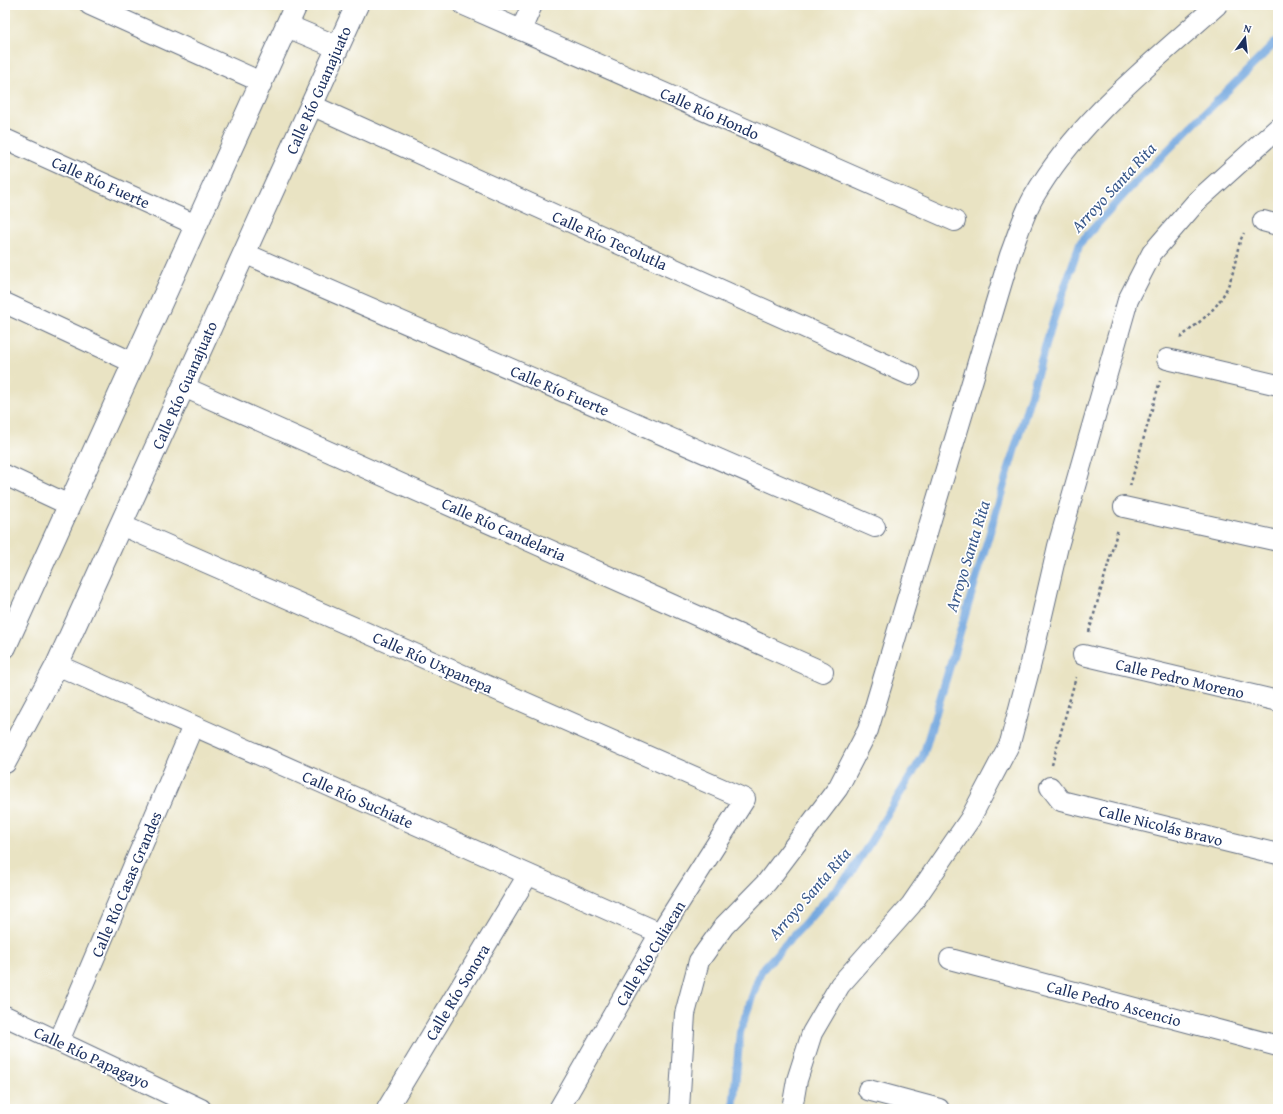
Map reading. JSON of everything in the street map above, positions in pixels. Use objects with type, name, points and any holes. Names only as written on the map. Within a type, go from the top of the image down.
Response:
[{"type":"street","points":[[90,5],[261,82]]},
{"type":"street","points":[[6,644],[296,5]]},
{"type":"street","name":"Calle Río Guanajuato","points":[[5,762],[56,665],[121,525],[356,5]]},
{"type":"street","name":"Calle Río Hondo","points":[[464,5],[955,221]]},
{"type":"street","points":[[521,30],[532,5]]},
{"type":"street","points":[[679,1109],[685,1014],[699,961],[724,926],[767,882],[838,788],[868,730],[1010,255],[1032,200],[1066,149],[1119,93],[1217,5]]},
{"type":"street","points":[[287,26],[337,47]]},
{"type":"street","name":"Calle Río Tecolutla","points":[[311,105],[910,374]]},
{"type":"street","points":[[792,1109],[797,1080],[812,1033],[840,985],[911,905],[970,819],[1010,743],[1031,663],[1058,546],[1128,300],[1152,253],[1192,207],[1278,128]]},
{"type":"street","name":"Calle Río Fuerte","points":[[5,139],[196,225]]},
{"type":"street","name":"Calle Río Fuerte","points":[[244,253],[876,526]]},
{"type":"street","points":[[5,303],[134,363]]},
{"type":"street","points":[[1166,359],[1278,385]]},
{"type":"street","name":"Calle Río Candelaria","points":[[184,387],[823,672]]},
{"type":"street","points":[[5,475],[69,505]]},
{"type":"street","points":[[1124,506],[1278,541]]},
{"type":"street","name":"Calle Río Uxpanepa","points":[[121,525],[745,799]]},
{"type":"street","name":"Calle Pedro Moreno","points":[[1083,655],[1278,701]]},
{"type":"street","name":"Calle Río Suchiate","points":[[56,665],[660,933]]},
{"type":"street","name":"Calle Río Casas Grandes","points":[[59,1041],[193,726]]},
{"type":"street","name":"Calle Nicolás Bravo","points":[[1050,787],[1061,801],[1278,854]]},
{"type":"street","name":"Calle Río Culiacan","points":[[559,1109],[660,933],[745,799]]},
{"type":"street","name":"Calle Río Sonora","points":[[387,1109],[528,875]]},
{"type":"street","name":"Calle Pedro Ascencio","points":[[950,959],[1278,1046]]},
{"type":"street","name":"Calle Río Papagayo","points":[[5,1016],[201,1109]]},
{"type":"street","points":[[868,1090],[939,1109]]},
{"type":"waterway","name":"Arroyo Santa Rita","points":[[733,1109],[740,1032],[761,971],[852,872],[923,756],[1052,324],[1080,243],[1128,190],[1278,40]]}]
